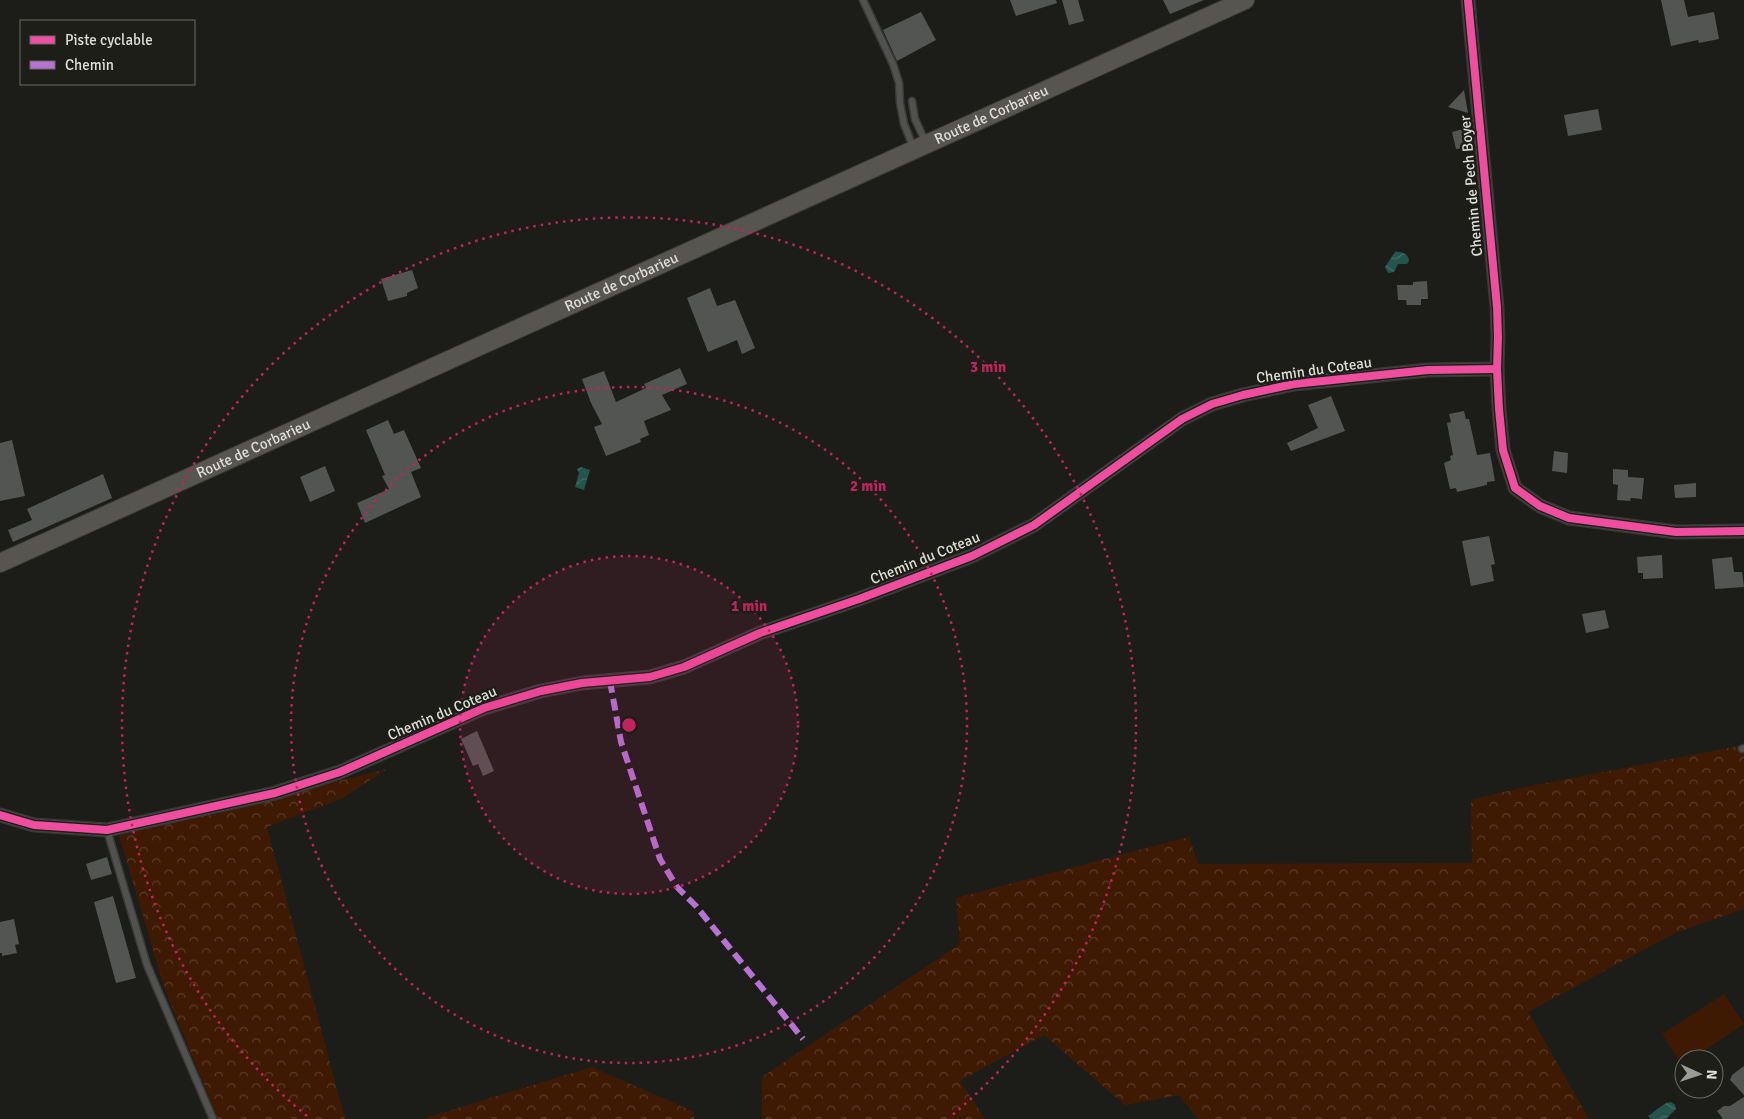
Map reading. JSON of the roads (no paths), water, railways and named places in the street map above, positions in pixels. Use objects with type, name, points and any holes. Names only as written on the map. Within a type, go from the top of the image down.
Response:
[{"type":"main road","name":"Route de Corbarieu","points":[[0,563],[1245,0]]},
{"type":"street","name":"Chemin de Pech Boyer","points":[[1468,0],[1496,307],[1498,337],[1496,369]]},
{"type":"street","points":[[1496,369],[1503,450],[1514,488],[1540,506],[1569,518],[1676,532],[1744,531]]},
{"type":"street","name":"Chemin du Coteau","points":[[0,815],[34,825],[107,830],[275,793],[340,772],[484,708],[582,683],[650,677],[684,667],[760,633],[859,599],[972,556],[1034,525],[1182,419],[1212,404],[1294,384],[1428,370],[1496,369]]},
{"type":"lane","points":[[863,0],[893,64],[899,83],[904,124],[920,147]]},
{"type":"lane","points":[[912,100],[920,147]]},
{"type":"lane","points":[[107,830],[147,965],[213,1119]]},
{"type":"water","points":[[1395,252],[1404,253],[1408,256],[1409,261],[1407,264],[1398,264],[1394,272],[1388,273],[1385,267]]},
{"type":"water","points":[[581,467],[590,470],[584,490],[575,487],[579,473],[577,469]]},
{"type":"water","points":[[1671,1102],[1675,1105],[1676,1109],[1666,1119],[1651,1119],[1648,1116],[1666,1103]]}]
